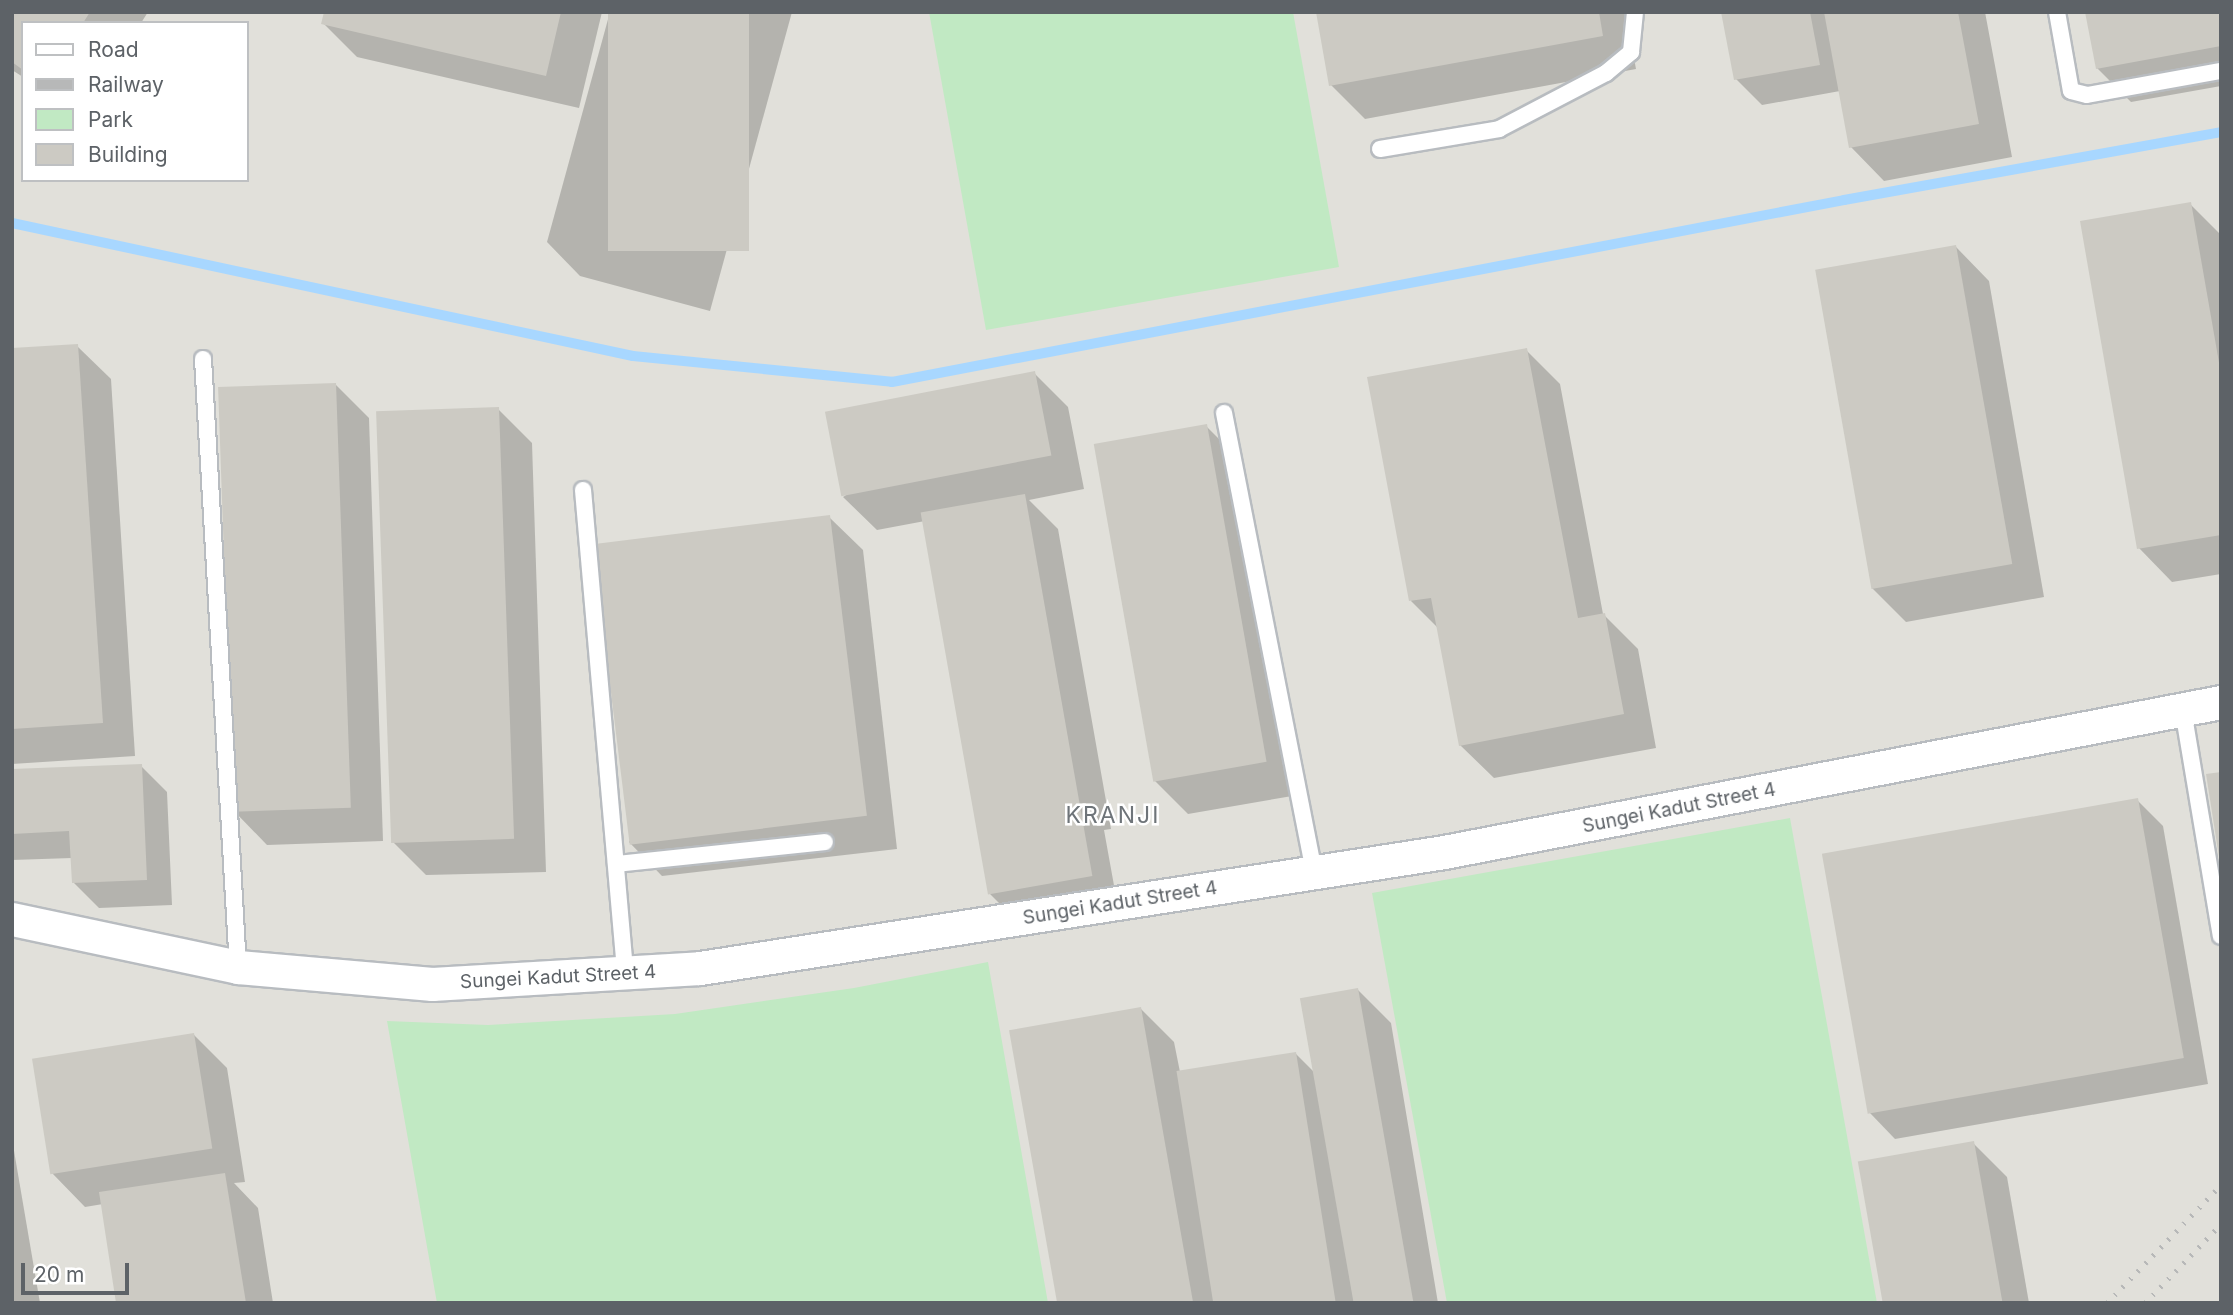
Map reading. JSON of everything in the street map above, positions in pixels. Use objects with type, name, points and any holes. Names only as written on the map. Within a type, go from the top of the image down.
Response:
[{"type":"street","name":"Sungei Kadut Street 4","points":[[12,919],[238,967],[432,984],[700,968],[1484,845],[2221,702]]},
{"type":"lane","points":[[1380,149],[1499,130],[1606,73],[1631,52],[1635,12]]},
{"type":"lane","points":[[2057,12],[2071,91],[2087,95],[2221,71]]},
{"type":"lane","points":[[204,359],[238,967]]},
{"type":"lane","points":[[1224,413],[1314,873]]},
{"type":"lane","points":[[583,490],[625,973]]},
{"type":"lane","points":[[2183,710],[2221,936]]},
{"type":"lane","points":[[616,864],[825,842]]},
{"type":"shaded area","points":[[12,12],[2221,12],[2221,1303],[12,1303]]},
{"type":"green space","points":[[929,12],[1293,12],[1339,267],[986,330]]},
{"type":"green space","points":[[1790,818],[1877,1303],[1447,1303],[1372,893]]},
{"type":"green space","points":[[988,962],[1048,1303],[437,1303],[387,1021],[488,1025],[675,1014],[854,988]]},
{"type":"building","points":[[12,12],[90,12],[84,21],[21,21],[21,69],[12,62]]},
{"type":"building","points":[[324,12],[561,12],[546,76],[321,24]]},
{"type":"building","points":[[608,12],[749,12],[749,251],[608,251]]},
{"type":"building","points":[[1316,12],[1599,12],[1603,36],[1329,86]]},
{"type":"building","points":[[1721,12],[1810,12],[1820,65],[1734,80]]},
{"type":"building","points":[[1824,12],[1958,12],[1979,124],[1849,148]]},
{"type":"building","points":[[2085,12],[2221,12],[2221,46],[2096,69]]},
{"type":"building","points":[[2191,202],[2221,374],[2221,535],[2137,549],[2080,221]]},
{"type":"building","points":[[1956,245],[2012,564],[1871,589],[1815,270]]},
{"type":"building","points":[[78,344],[103,723],[12,729],[12,348]]},
{"type":"building","points":[[1527,348],[1578,618],[1605,613],[1624,714],[1459,746],[1431,598],[1409,601],[1367,377]]},
{"type":"building","points":[[1035,371],[1051,455],[841,496],[825,412]]},
{"type":"building","points":[[336,383],[351,808],[233,812],[218,387]]},
{"type":"building","points":[[499,407],[514,839],[391,843],[376,411]]},
{"type":"building","points":[[1207,424],[1267,762],[1153,782],[1094,444]]},
{"type":"building","points":[[1025,494],[1092,876],[988,895],[921,512]]},
{"type":"building","points":[[830,515],[867,816],[630,845],[593,544]]},
{"type":"building","points":[[142,764],[147,880],[72,883],[69,831],[12,834],[12,769]]},
{"type":"building","points":[[2221,772],[2221,857],[2219,857],[2206,774]]},
{"type":"building","points":[[2138,798],[2184,1058],[1868,1114],[1822,854]]},
{"type":"building","points":[[1358,988],[1413,1302],[1354,1303],[1300,998]]},
{"type":"building","points":[[1141,1007],[1193,1303],[1057,1303],[1009,1030]]},
{"type":"building","points":[[194,1033],[212,1149],[50,1174],[32,1059]]},
{"type":"building","points":[[1296,1052],[1336,1303],[1213,1303],[1176,1071]]},
{"type":"building","points":[[1974,1141],[2002,1303],[1883,1303],[1858,1161]]},
{"type":"building","points":[[225,1173],[246,1303],[116,1303],[99,1192]]},
{"type":"waterway","points":[[12,223],[633,356],[892,382],[1844,200],[2221,132]]},
{"type":"railway","points":[[2107,1303],[2221,1185]]},
{"type":"railway","points":[[2145,1303],[2221,1224]]},
{"type":"district","name":"KRANJI","points":[[1113,815]]}]
